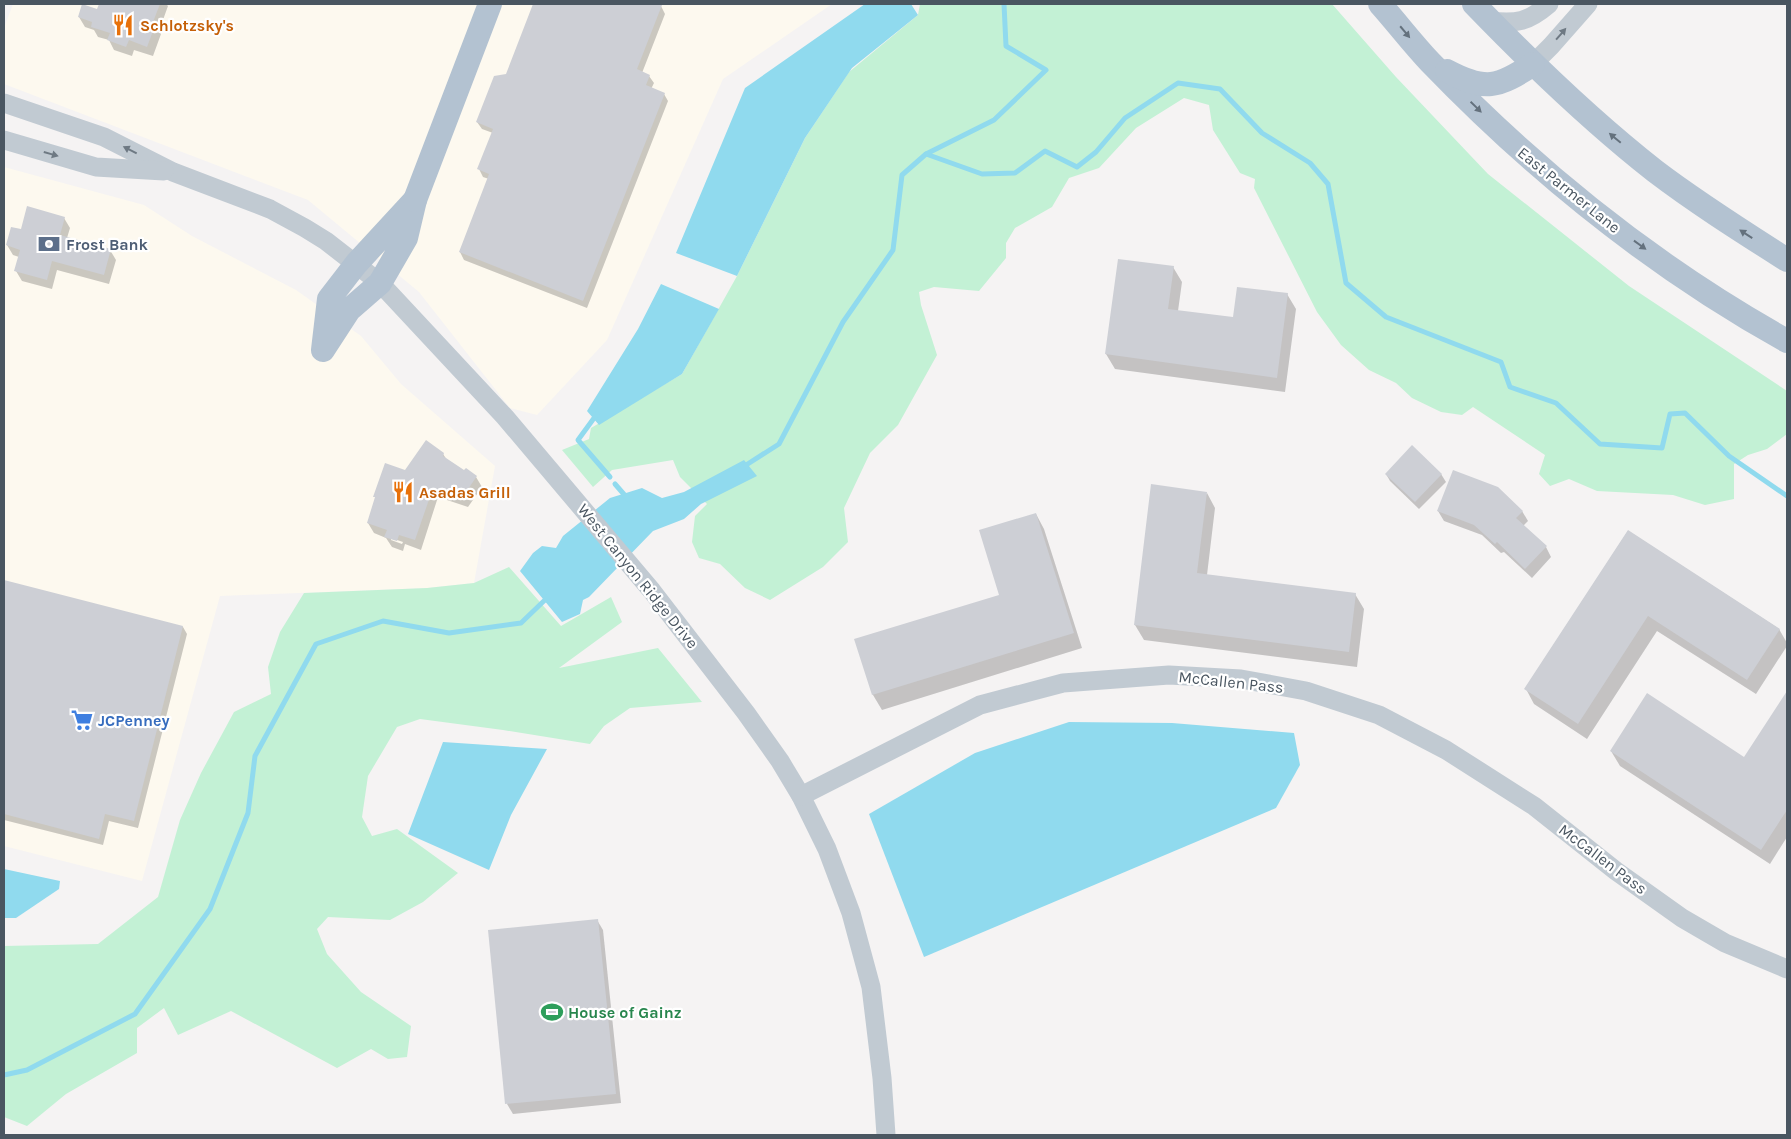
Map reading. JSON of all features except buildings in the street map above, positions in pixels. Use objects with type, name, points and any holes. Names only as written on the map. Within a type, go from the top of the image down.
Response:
[{"type":"main road","points":[[415,200],[356,264],[329,299],[323,350],[349,310],[380,284],[406,238],[415,200],[474,41],[490,4]]},
{"type":"main road","name":"East Parmer Lane","points":[[1380,4],[1428,60],[1519,149],[1597,215],[1678,273],[1787,341]]},
{"type":"main road","points":[[1474,4],[1532,64],[1578,107],[1656,171],[1716,214],[1787,260]]},
{"type":"main road","points":[[1428,60],[1461,78],[1482,85],[1501,82],[1532,64]]},
{"type":"street","points":[[1490,21],[1511,23],[1523,20],[1536,15],[1549,4]]},
{"type":"street","points":[[1532,64],[1551,46],[1588,4]]},
{"type":"street","name":"West Canyon Ridge Drive","points":[[4,103],[104,137],[173,172],[270,209],[305,228],[356,264],[380,284],[474,384],[542,461],[647,584],[746,713],[780,761],[801,796],[827,849],[848,904],[871,987],[882,1078],[886,1135]]},
{"type":"street","name":"West Canyon Ridge Drive","points":[[4,140],[96,167],[173,172]]},
{"type":"street","name":"McCallen Pass","points":[[801,796],[980,705],[1063,683],[1169,675],[1241,679],[1360,701],[1379,715],[1446,750],[1534,806],[1616,871],[1682,918],[1725,943],[1787,969]]},
{"type":"shaded area","points":[[13,4],[832,4],[723,79],[607,340],[537,415],[510,408],[419,292],[308,200],[4,84],[4,28]]},
{"type":"shaded area","points":[[4,167],[144,205],[192,236],[296,290],[361,336],[401,384],[495,466],[474,583],[427,588],[220,596],[142,881],[4,846]]},
{"type":"green space","points":[[920,4],[1332,4],[1396,77],[1488,174],[1629,286],[1787,391],[1787,434],[1767,449],[1748,455],[1734,464],[1734,499],[1705,505],[1673,495],[1597,491],[1569,479],[1550,486],[1539,474],[1545,455],[1473,407],[1462,415],[1441,412],[1412,398],[1396,383],[1369,370],[1341,345],[1317,312],[1254,188],[1255,179],[1240,173],[1213,130],[1209,105],[1184,98],[1136,128],[1099,168],[1069,178],[1052,207],[1015,228],[1006,243],[1006,258],[979,291],[934,287],[919,292],[921,305],[937,355],[898,425],[870,453],[844,508],[848,542],[823,567],[770,600],[745,588],[720,564],[699,558],[692,542],[695,516],[707,504],[680,477],[673,460],[612,470],[593,487],[562,450],[589,439],[591,428],[682,374],[737,276],[805,138],[849,72],[918,15]]},
{"type":"green space","points":[[509,567],[561,626],[611,597],[622,622],[559,668],[658,648],[702,702],[630,708],[604,726],[590,744],[420,719],[397,727],[368,776],[362,817],[372,836],[397,829],[458,873],[423,902],[390,920],[328,917],[317,929],[327,954],[361,992],[411,1026],[407,1057],[388,1059],[371,1049],[337,1068],[231,1011],[178,1035],[164,1008],[137,1028],[137,1053],[66,1094],[27,1126],[4,1117],[4,946],[98,944],[158,897],[180,820],[201,773],[234,712],[271,694],[268,667],[280,632],[304,593],[427,588],[474,583]]},
{"type":"water","points":[[865,4],[911,4],[918,15],[852,68],[805,138],[737,276],[676,253],[745,88]]},
{"type":"water","points":[[661,284],[719,309],[682,374],[599,425],[587,411],[638,329]]},
{"type":"water","points":[[744,460],[757,476],[701,504],[684,519],[653,531],[589,597],[583,600],[580,614],[562,622],[520,571],[533,553],[542,546],[556,548],[563,536],[610,498],[642,488],[662,498],[684,492]]},
{"type":"water","points":[[1069,722],[1172,723],[1294,733],[1300,765],[1276,808],[924,957],[869,814],[975,753]]},
{"type":"water","points":[[443,742],[547,749],[511,815],[489,870],[408,834]]},
{"type":"water","points":[[4,869],[60,881],[59,889],[16,918],[4,918]]},
{"type":"waterway","points":[[743,467],[779,444],[843,322],[893,250],[902,175],[926,154],[994,120],[1046,70],[1006,46],[1004,4]]},
{"type":"waterway","points":[[926,154],[982,174],[1015,173],[1045,151],[1077,167],[1096,152],[1125,118],[1178,83],[1220,89],[1262,133],[1310,163],[1328,184],[1346,283],[1386,317],[1501,362],[1510,387],[1556,403],[1600,444],[1662,448],[1670,414],[1685,413],[1729,456],[1787,496]]},
{"type":"waterway","points":[[597,414],[578,440],[610,477]]},
{"type":"waterway","points":[[615,484],[628,499]]},
{"type":"waterway","points":[[4,1075],[27,1070],[135,1014],[210,909],[248,813],[255,756],[316,644],[383,621],[449,633],[521,623],[548,597]]},
{"type":"place","name":"Schlotzsky's","points":[[123,25]]},
{"type":"place","name":"Frost Bank","points":[[49,244]]},
{"type":"place","name":"Asadas Grill","points":[[403,492]]},
{"type":"place","name":"JCPenney","points":[[82,720]]},
{"type":"place","name":"House of Gainz","points":[[552,1012]]}]
